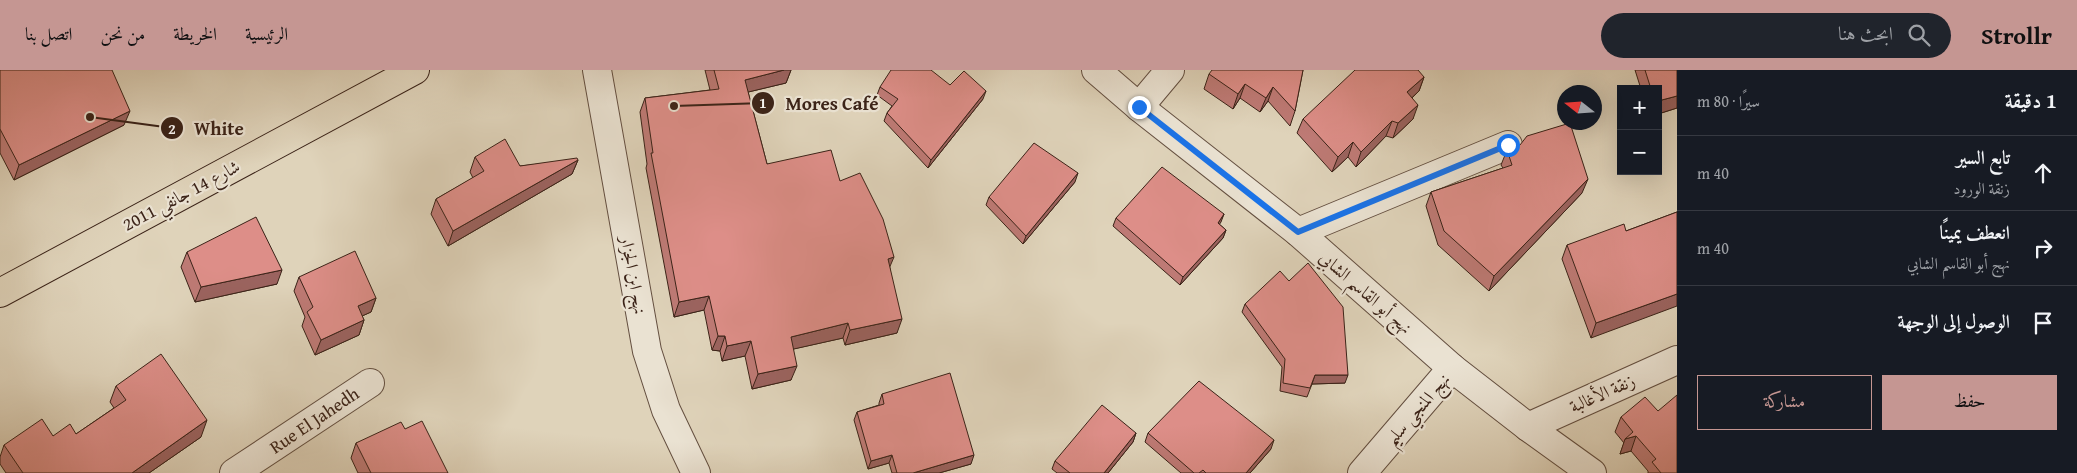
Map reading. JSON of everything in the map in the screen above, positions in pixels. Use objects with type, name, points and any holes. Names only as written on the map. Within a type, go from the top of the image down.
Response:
[{"type":"main road","name":"شارع 14 جانفي 2011","points":[[2,288],[415,70]]},
{"type":"street","name":"نهج ابن الجزار","points":[[597,70],[647,351],[666,410],[696,473]]},
{"type":"street","name":"نهج أبو القاسم الشابي","points":[[1096,70],[1139,107],[1298,232],[1452,368],[1528,427],[1592,473]]},
{"type":"street","points":[[1139,107],[1170,70]]},
{"type":"street","points":[[1298,232],[1508,145]]},
{"type":"street","name":"زنقة الأغالبة","points":[[1528,427],[1677,360]]},
{"type":"street","name":"نهج المنجي سليم","points":[[1362,473],[1452,368]]},
{"type":"street","name":"Rue El Jahedh","points":[[234,473],[370,383]]},
{"type":"building","points":[[0,70],[112,70],[130,111],[19,165],[0,129]]},
{"type":"building","points":[[714,70],[784,70],[745,80],[767,164],[831,150],[840,181],[860,173],[883,219],[894,257],[888,259],[902,319],[850,330],[848,323],[791,337],[797,366],[758,374],[751,341],[727,346],[725,336],[718,336],[709,296],[679,302],[651,153],[653,153],[645,98],[719,89]]},
{"type":"building","points":[[891,70],[931,70],[950,85],[964,71],[986,91],[931,160],[887,113],[898,99],[880,87]]},
{"type":"building","points":[[1212,70],[1303,70],[1295,111],[1273,87],[1266,98],[1245,84],[1238,94],[1209,74]]},
{"type":"building","points":[[1355,70],[1418,70],[1424,77],[1407,92],[1418,105],[1398,123],[1392,121],[1361,152],[1353,142],[1338,157],[1303,119]]},
{"type":"building","points":[[1645,70],[1677,70],[1677,96],[1662,100],[1662,85],[1650,85]]},
{"type":"building","points":[[1557,127],[1557,130],[1572,130],[1588,179],[1494,276],[1444,231],[1431,192],[1512,165],[1507,150],[1520,145],[1527,136]]},
{"type":"building","points":[[505,139],[520,166],[577,158],[578,160],[453,231],[436,199],[484,171],[475,157]]},
{"type":"building","points":[[1034,143],[1078,173],[1026,236],[989,197]]},
{"type":"building","points":[[1162,167],[1224,214],[1218,223],[1226,230],[1183,277],[1116,218]]},
{"type":"building","points":[[1677,212],[1677,294],[1596,323],[1567,245],[1624,224],[1626,231]]},
{"type":"building","points":[[256,217],[282,270],[201,287],[187,252]]},
{"type":"building","points":[[355,251],[376,298],[358,306],[364,320],[321,340],[307,312],[313,307],[299,277]]},
{"type":"building","points":[[1308,263],[1343,307],[1348,375],[1315,375],[1310,388],[1283,383],[1285,359],[1245,304],[1280,271],[1289,281]]},
{"type":"building","points":[[161,354],[207,420],[132,473],[23,473],[4,445],[42,419],[53,436],[70,424],[76,434],[126,400],[116,386]]},
{"type":"building","points":[[950,373],[974,455],[913,473],[897,473],[892,455],[871,461],[857,412],[884,404],[882,394]]},
{"type":"building","points":[[1199,381],[1274,440],[1246,473],[1206,473],[1203,470],[1199,473],[1194,473],[1148,433]]},
{"type":"building","points":[[1677,395],[1677,473],[1661,473],[1652,462],[1656,459],[1636,436],[1625,439],[1633,432],[1621,417],[1645,397],[1658,411]]},
{"type":"building","points":[[1102,405],[1136,433],[1104,473],[1070,473],[1055,461]]},
{"type":"building","points":[[422,421],[448,473],[371,473],[356,443],[401,422],[405,429]]},
{"type":"place","name":"Mores Café","points":[[674,106]]},
{"type":"place","name":"White","points":[[90,117]]},
{"type":"route","points":[[1139,107],[1298,232],[1508,145]]}]
